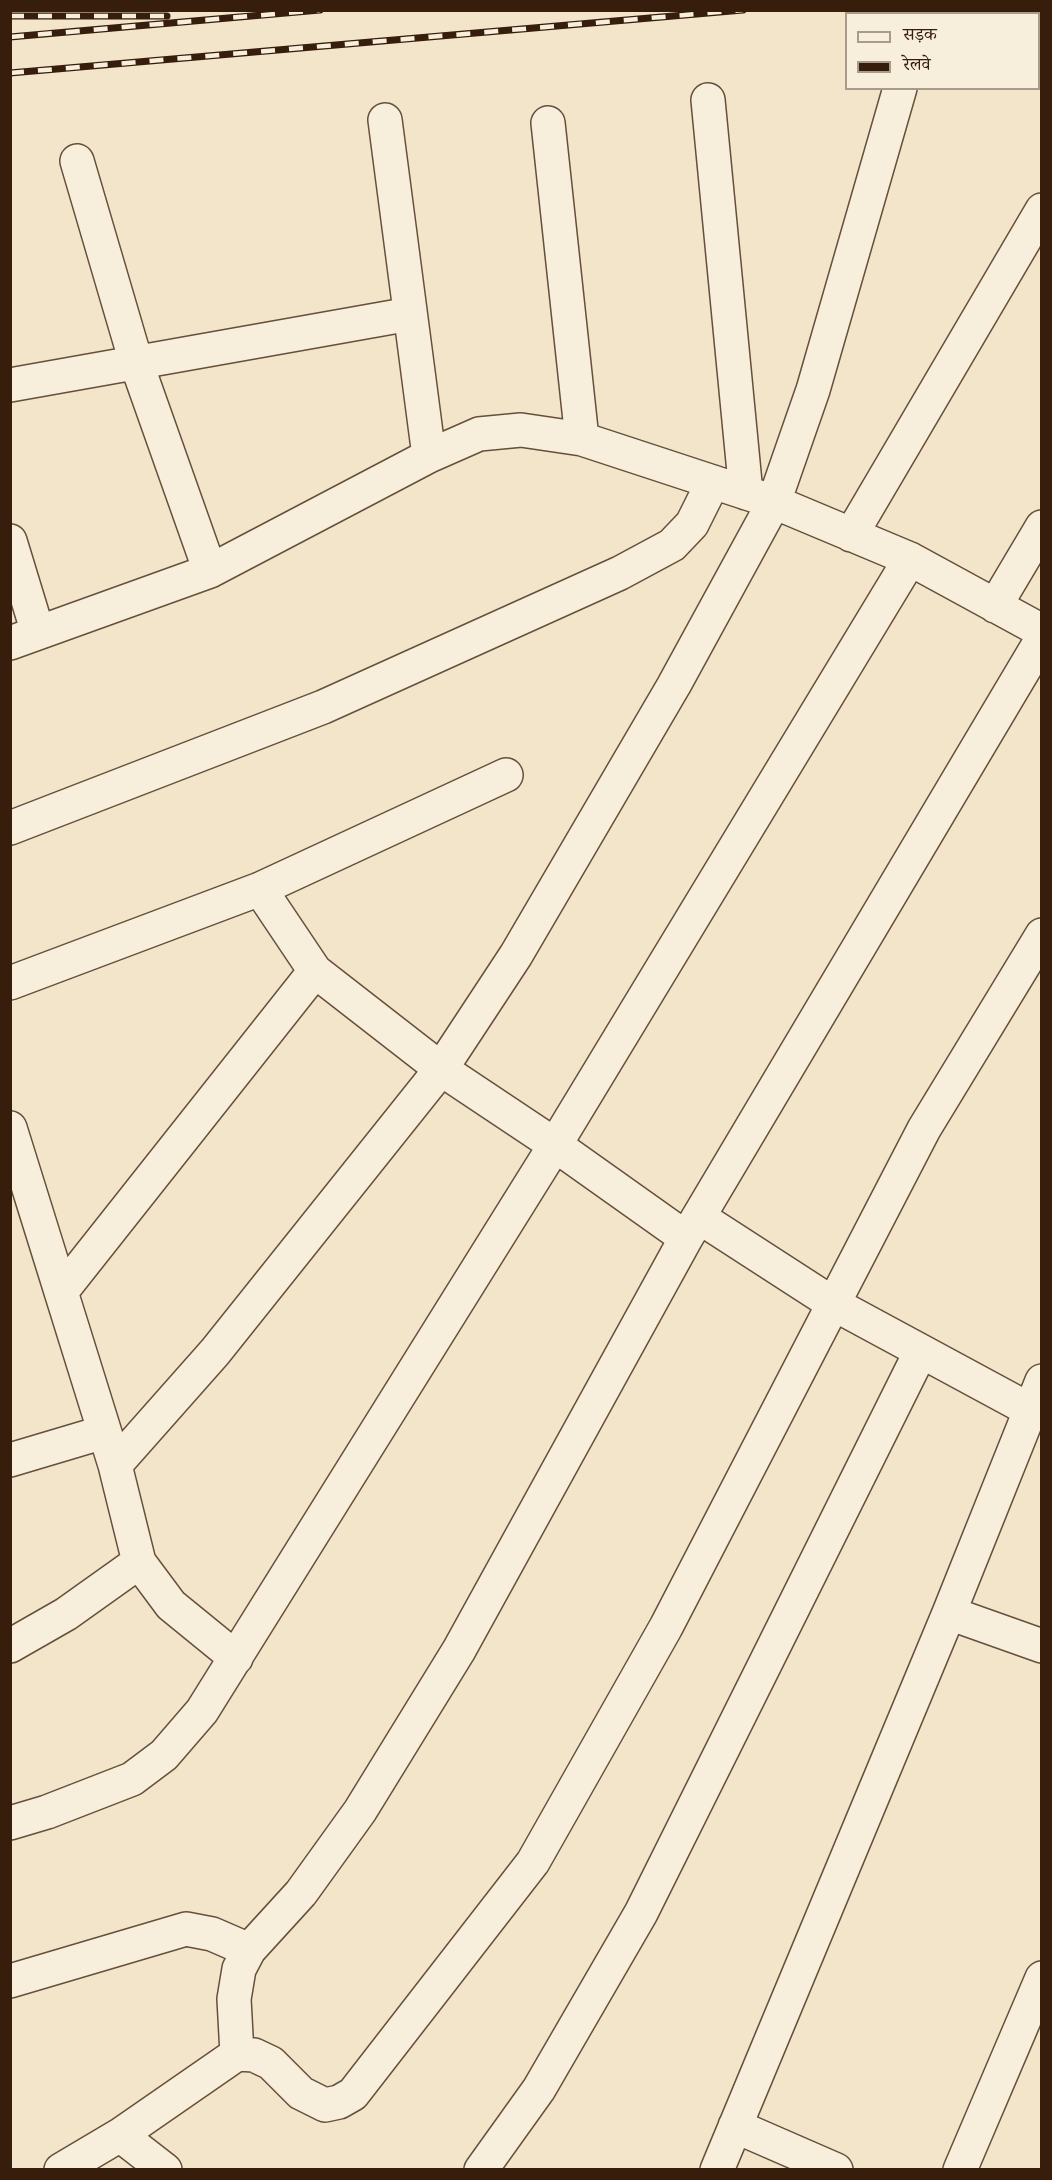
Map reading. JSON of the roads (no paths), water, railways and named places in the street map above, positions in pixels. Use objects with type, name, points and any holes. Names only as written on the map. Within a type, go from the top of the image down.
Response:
[{"type":"street","points":[[115,1465],[215,1352],[441,1069],[516,955],[674,685],[760,497],[813,390],[899,90]]},
{"type":"street","points":[[708,100],[760,497]]},
{"type":"street","points":[[385,120],[429,456]]},
{"type":"street","points":[[548,123],[582,439]]},
{"type":"street","points":[[77,161],[135,362],[210,572]]},
{"type":"street","points":[[851,535],[1041,210]]},
{"type":"street","points":[[10,385],[410,314]]},
{"type":"street","points":[[10,541],[24,638],[210,572],[429,456],[479,434],[522,430],[582,439],[760,497],[910,559],[1041,631]]},
{"type":"street","points":[[10,828],[323,707],[620,573],[672,545],[692,524],[713,482]]},
{"type":"street","points":[[996,606],[1041,527]]},
{"type":"street","points":[[10,1823],[47,1812],[132,1779],[164,1755],[202,1711],[555,1145],[910,559]]},
{"type":"street","points":[[237,2054],[234,1999],[239,1969],[249,1950],[300,1893],[360,1811],[459,1650],[692,1228],[1041,639]]},
{"type":"street","points":[[10,983],[260,889],[506,775]]},
{"type":"street","points":[[260,889],[315,971],[441,1069],[555,1145],[692,1228],[921,1351],[1036,1396],[949,1613],[717,2169]]},
{"type":"street","points":[[62,2169],[120,2135],[237,2054],[254,2055],[271,2063],[301,2093],[325,2105],[339,2102],[353,2094],[533,1862],[666,1627],[924,1129],[1041,935]]},
{"type":"street","points":[[61,1292],[315,971]]},
{"type":"street","points":[[10,1128],[115,1465],[139,1562],[171,1605],[236,1658]]},
{"type":"street","points":[[481,2169],[539,2089],[641,1913],[921,1351]]},
{"type":"street","points":[[10,1460],[104,1432]]},
{"type":"street","points":[[10,1646],[66,1614],[139,1562]]},
{"type":"street","points":[[949,1613],[1041,1646]]},
{"type":"street","points":[[10,1981],[186,1929],[212,1934],[249,1950]]},
{"type":"street","points":[[960,2169],[1041,1978]]},
{"type":"street","points":[[735,2126],[836,2169]]},
{"type":"street","points":[[120,2135],[165,2169]]},
{"type":"railway","points":[[10,37],[320,10]]},
{"type":"railway","points":[[10,73],[743,10]]},
{"type":"railway","points":[[10,16],[167,16]]}]
